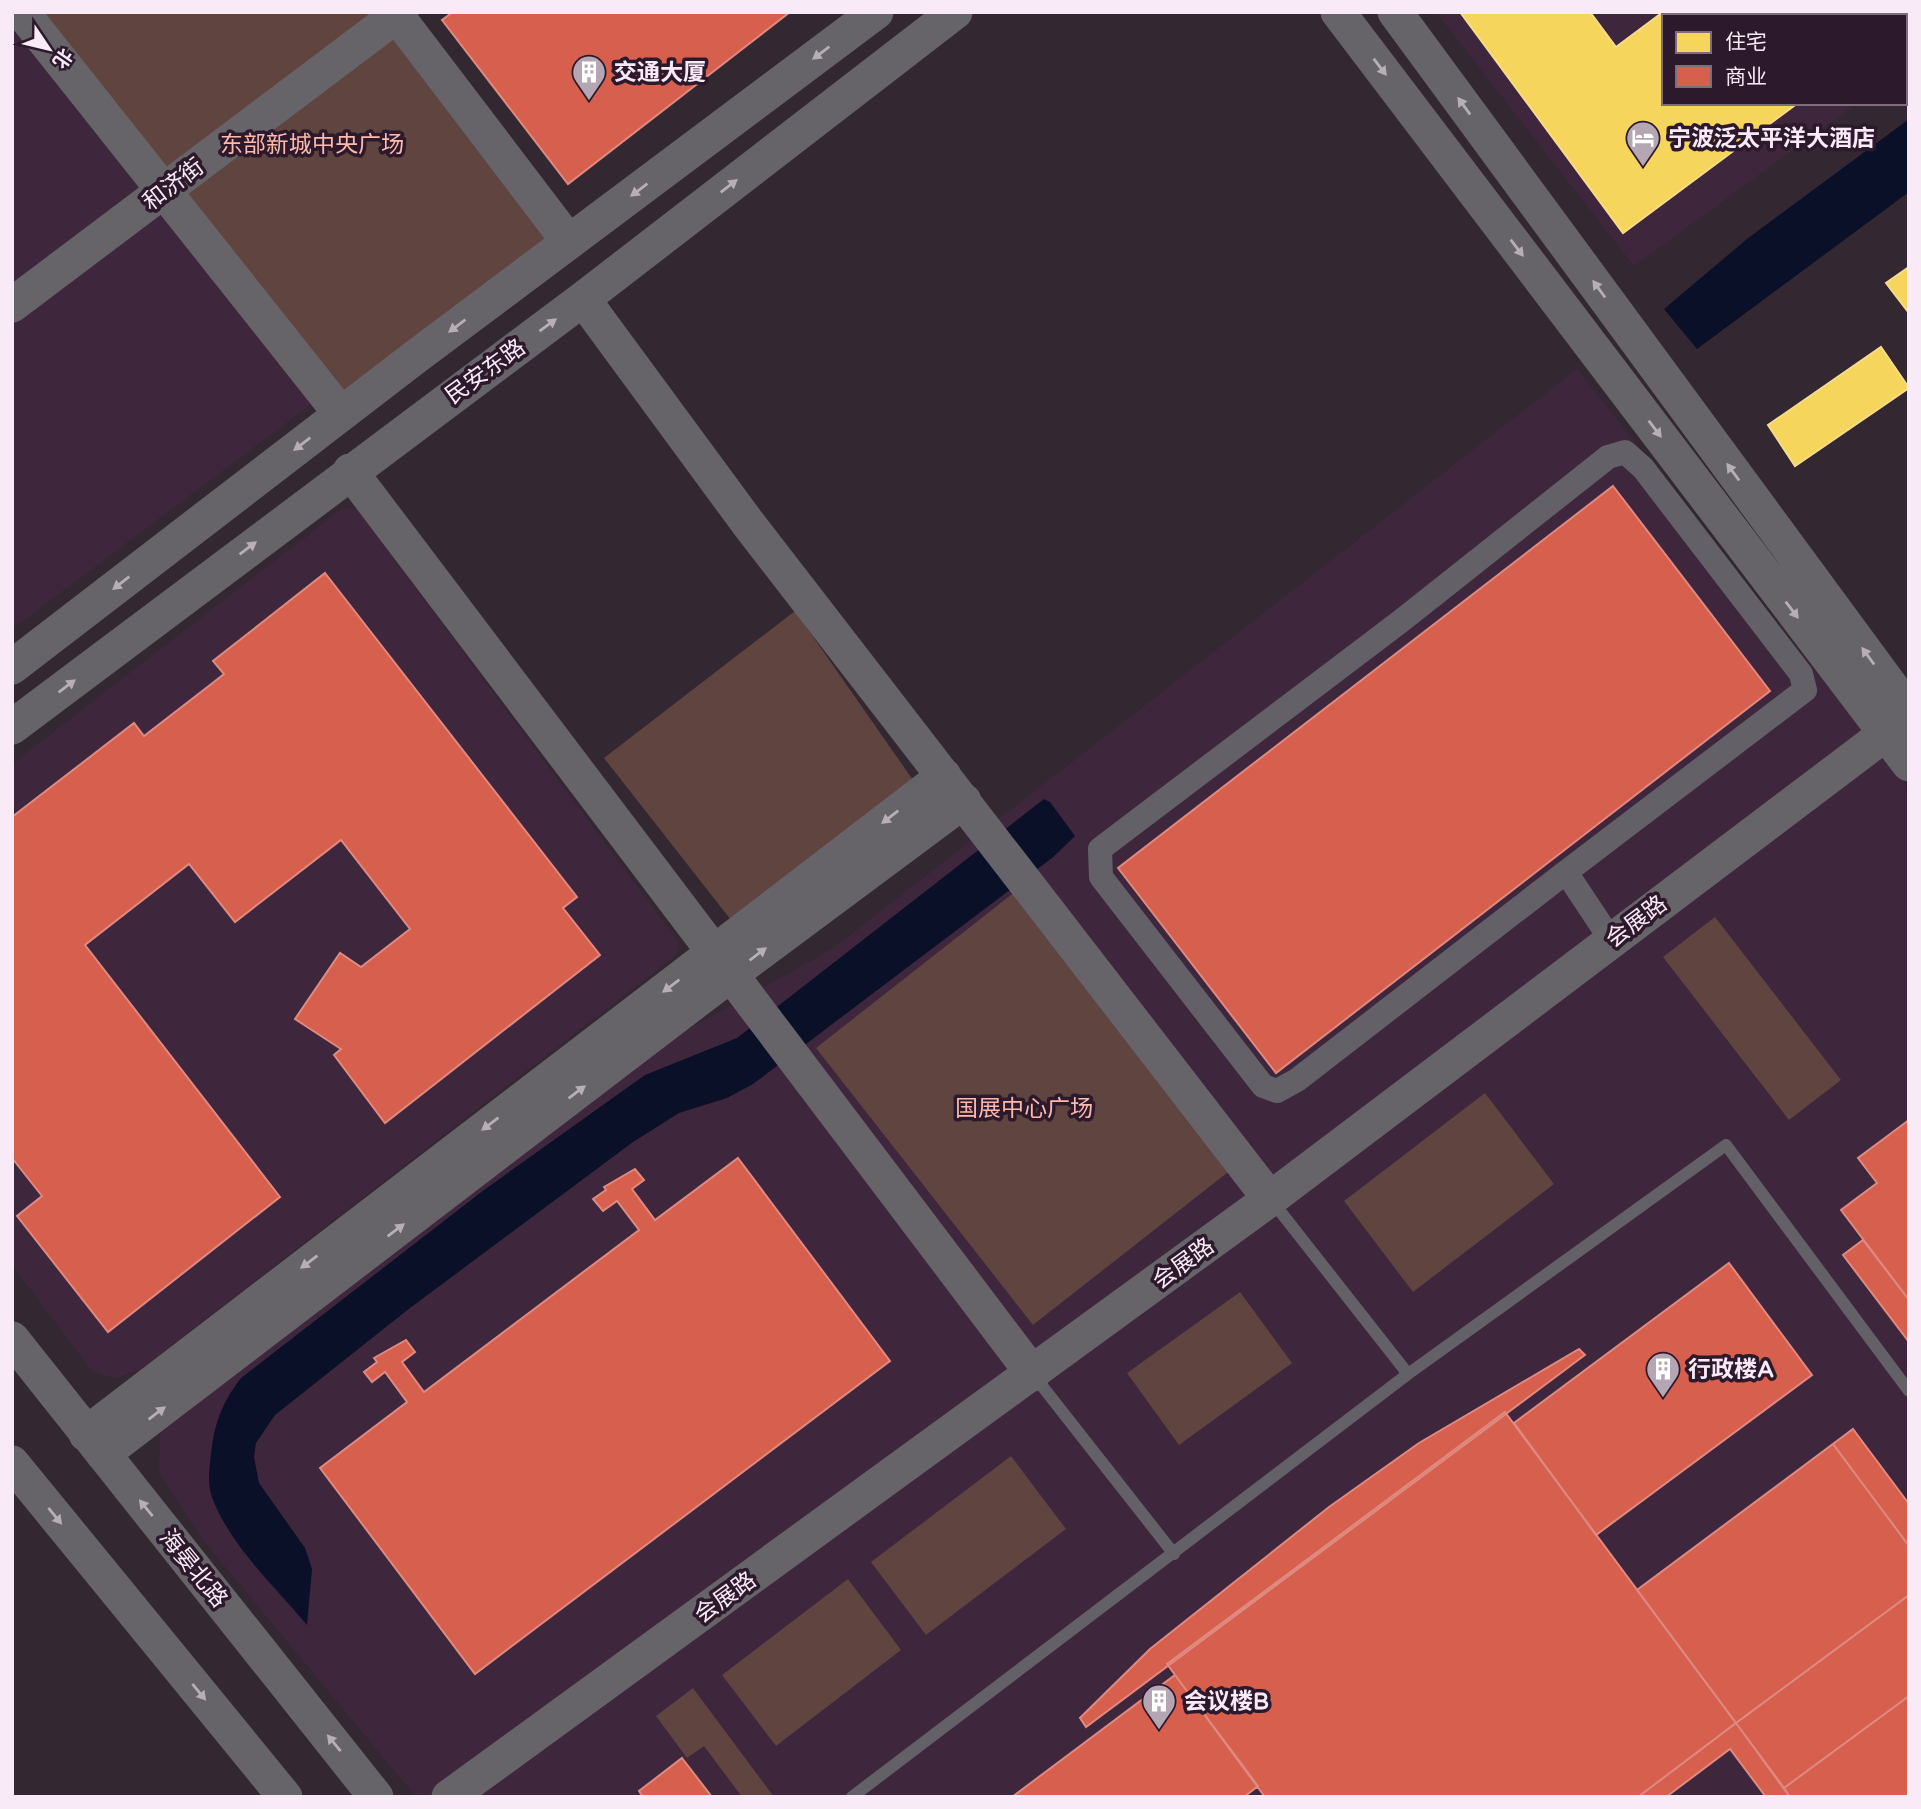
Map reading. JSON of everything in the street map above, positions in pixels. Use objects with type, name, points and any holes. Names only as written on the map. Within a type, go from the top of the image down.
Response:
[{"type":"street","points":[[22,12],[341,414]]},
{"type":"street","points":[[12,667],[414,358],[876,12]]},
{"type":"street","name":"民安东路","points":[[12,727],[349,471],[583,299],[955,12]]},
{"type":"street","points":[[1339,12],[1901,720]]},
{"type":"street","points":[[1395,12],[1901,720],[1909,764]]},
{"type":"street","points":[[389,13],[569,242]]},
{"type":"street","name":"和济街","points":[[12,279],[159,182],[389,13]]},
{"type":"street","name":"和济街","points":[[12,305],[159,182]]},
{"type":"street","points":[[583,299],[747,522],[1270,1199]]},
{"type":"street","points":[[1625,453],[1643,468],[1801,674],[1805,690],[1566,872],[1297,1080],[1277,1091],[1263,1086],[1101,877],[1100,849],[1401,621],[1608,457],[1625,453]]},
{"type":"street","points":[[349,471],[1033,1374]]},
{"type":"street","name":"会展路","points":[[449,1797],[1270,1199],[1901,720]]},
{"type":"street","points":[[94,1444],[954,789]]},
{"type":"street","points":[[1566,872],[1611,940]]},
{"type":"street","name":"海晏北路","points":[[12,1339],[376,1797]]},
{"type":"street","points":[[12,1463],[285,1797]]},
{"type":"lane","points":[[852,1797],[1408,1374],[1726,1145],[1909,1391]]},
{"type":"lane","points":[[1270,1199],[1408,1374]]},
{"type":"lane","points":[[1033,1374],[1174,1554]]},
{"type":"shaded area","points":[[12,12],[321,397],[12,629]]},
{"type":"shaded area","name":"宁波泛太平洋大酒店","points":[[1436,12],[1850,12],[1662,14],[1662,105],[1854,105],[1634,266]]},
{"type":"shaded area","points":[[1577,369],[1909,789],[1909,1797],[416,1797],[203,1540],[159,1473],[160,1433],[536,1140],[682,1033],[832,949]]},
{"type":"shaded area","points":[[343,508],[357,509],[679,943],[675,956],[140,1370],[114,1378],[92,1371],[12,1265],[12,764]]},
{"type":"green space","name":"东部新城中央广场","points":[[44,12],[373,12],[546,240],[343,392]]},
{"type":"green space","points":[[795,611],[913,780],[731,920],[604,758]]},
{"type":"green space","name":"国展中心广场","points":[[1016,891],[1232,1169],[1033,1325],[816,1048]]},
{"type":"green space","points":[[1715,917],[1841,1080],[1789,1120],[1663,957]]},
{"type":"green space","points":[[1485,1093],[1554,1184],[1413,1292],[1344,1201]]},
{"type":"green space","points":[[1240,1292],[1292,1363],[1179,1445],[1127,1373]]},
{"type":"green space","points":[[1011,1456],[1066,1529],[926,1635],[871,1562]]},
{"type":"green space","points":[[848,1579],[901,1650],[776,1746],[722,1675]]},
{"type":"green space","points":[[693,1688],[774,1797],[742,1797],[704,1746],[687,1758],[656,1716]]},
{"type":"water","points":[[1909,119],[1909,192],[1697,349],[1664,309],[1747,239]]},
{"type":"water","points":[[1044,799],[1050,802],[1075,836],[1052,858],[753,1084],[727,1098],[679,1113],[633,1142],[410,1308],[275,1415],[256,1443],[254,1457],[259,1483],[305,1548],[312,1569],[307,1625],[242,1550],[221,1517],[211,1494],[209,1480],[216,1427],[225,1402],[241,1378],[484,1190],[645,1075],[737,1038]]},
{"type":"building: 住宅","name":"宁波泛太平洋大酒店","points":[[1460,12],[1590,12],[1616,47],[1663,12],[1778,12],[1662,14],[1662,105],[1795,105],[1623,233]]},
{"type":"building: 住宅","points":[[1909,267],[1909,313],[1886,283]]},
{"type":"building: 住宅","points":[[1881,347],[1909,388],[1795,466],[1768,425]]},
{"type":"building: 商业","name":"交通大厦","points":[[453,12],[790,12],[568,184],[442,20]]},
{"type":"building: 商业","points":[[1613,486],[1770,691],[1276,1073],[1118,868]]},
{"type":"building: 商业","points":[[325,573],[577,897],[563,908],[600,955],[385,1123],[334,1055],[341,1049],[295,1019],[340,953],[361,967],[410,929],[341,840],[235,922],[189,864],[85,945],[280,1197],[108,1332],[17,1216],[42,1196],[12,1158],[12,817],[134,723],[144,736],[210,685],[224,674],[213,661]]},
{"type":"building: 商业","points":[[1909,1120],[1909,1300],[1841,1210],[1877,1183],[1858,1158]]},
{"type":"building: 商业","points":[[738,1158],[890,1361],[475,1674],[320,1468],[407,1402],[385,1372],[372,1382],[364,1372],[377,1362],[374,1358],[406,1340],[415,1352],[402,1362],[424,1392],[639,1230],[617,1201],[603,1211],[593,1199],[606,1190],[604,1187],[635,1169],[644,1180],[632,1189],[655,1220]]},
{"type":"building: 商业","points":[[1863,1240],[1909,1300],[1909,1342],[1843,1255]]},
{"type":"building: 商业","name":"行政楼A","points":[[1729,1263],[1812,1375],[1596,1535],[1514,1423]]},
{"type":"building: 商业","points":[[1579,1349],[1585,1355],[1086,1727],[1080,1718],[1150,1649],[1329,1507],[1419,1443]]},
{"type":"building: 商业","points":[[1505,1412],[1736,1723],[1638,1797],[1265,1797],[1167,1664]]},
{"type":"building: 商业","points":[[1853,1429],[1909,1504],[1909,1546],[1833,1444]]},
{"type":"building: 商业","points":[[1833,1444],[1909,1546],[1909,1595],[1736,1723],[1637,1590]]},
{"type":"building: 商业","points":[[1909,1595],[1909,1696],[1784,1788],[1736,1723]]},
{"type":"building: 商业","name":"会议楼B","points":[[1175,1675],[1258,1786],[1244,1797],[1012,1797]]},
{"type":"building: 商业","points":[[1909,1696],[1909,1797],[1790,1797],[1784,1788]]},
{"type":"building: 商业","points":[[1736,1723],[1790,1797],[1766,1797],[1730,1749],[1666,1797],[1638,1797]]},
{"type":"building: 商业","points":[[682,1758],[712,1797],[643,1797],[639,1791]]},
{"type":"place","name":"交通大厦","points":[[589,102]]},
{"type":"place","name":"宁波泛太平洋大酒店","points":[[1643,168]]},
{"type":"place","name":"行政楼A","points":[[1663,1399]]},
{"type":"place","name":"会议楼B","points":[[1159,1731]]}]
